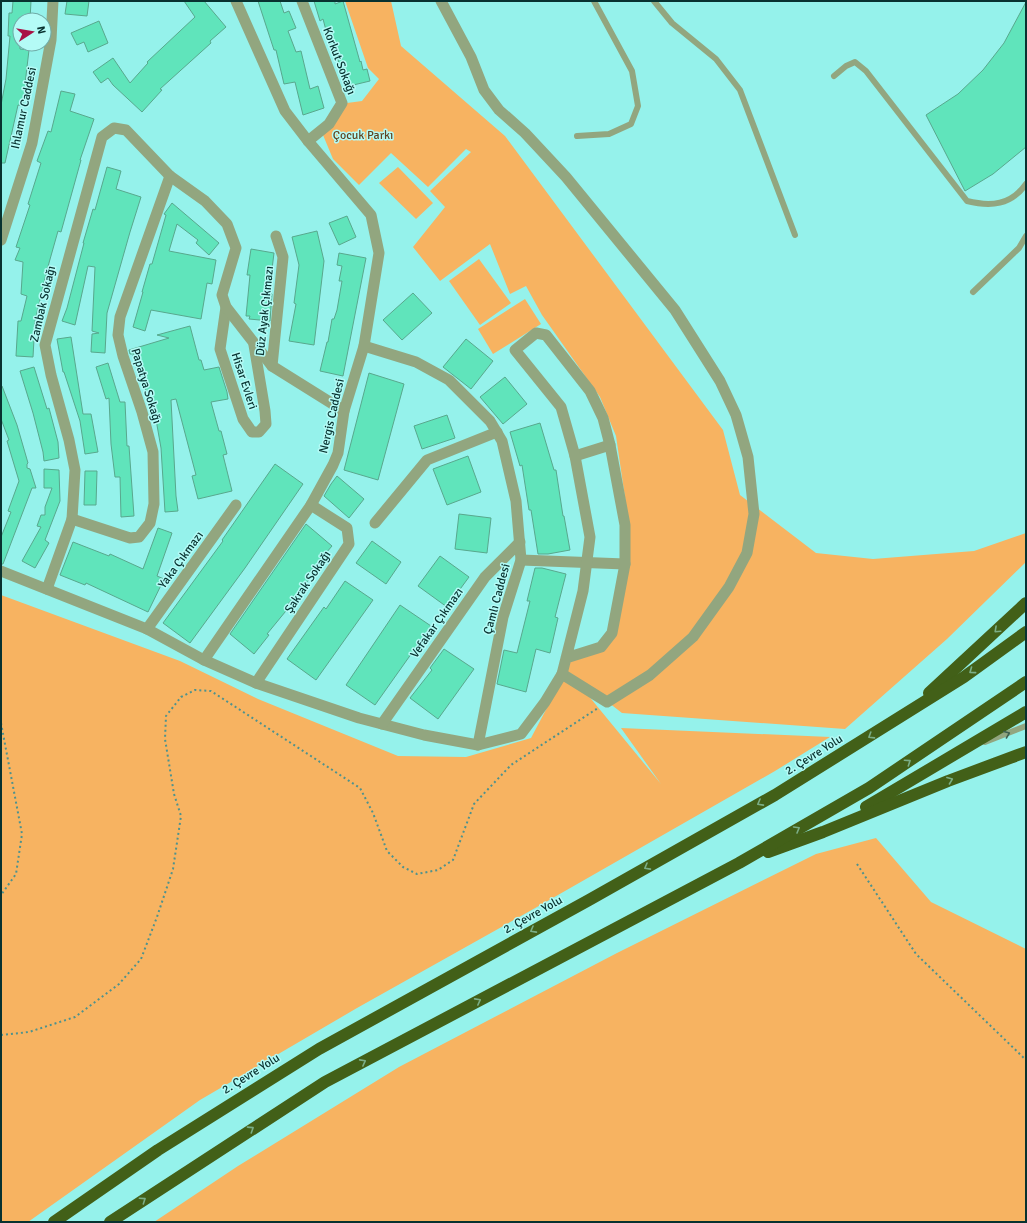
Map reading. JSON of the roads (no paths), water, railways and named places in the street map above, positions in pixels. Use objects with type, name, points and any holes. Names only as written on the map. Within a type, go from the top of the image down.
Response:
[{"type":"highway","points":[[904,715],[1026,603]]},
{"type":"highway","name":"2. Çevre Yolu","points":[[54,1222],[158,1150],[319,1049],[589,900],[775,795],[964,677],[1026,632]]},
{"type":"highway","points":[[110,1222],[324,1082],[739,863],[868,788],[1026,682]]},
{"type":"highway","points":[[824,832],[1026,712]]},
{"type":"highway","points":[[739,863],[824,832],[948,781],[1026,752]]},
{"type":"street","name":"Ihlamur Caddesi","points":[[1,240],[32,143],[51,40],[53,1]]},
{"type":"street","points":[[236,1],[284,111],[308,141]]},
{"type":"street","name":"Korkut Sokağı","points":[[302,1],[342,103],[329,124],[308,141]]},
{"type":"street","points":[[441,1],[471,57],[484,90],[499,110],[525,133],[557,167],[676,310],[720,381],[736,415],[748,457],[754,514],[747,553],[729,587],[693,638],[650,675],[607,702],[562,674]]},
{"type":"street","name":"Zambak Sokağı","points":[[47,589],[72,519],[75,470],[69,440],[50,375],[45,345],[102,136],[114,128],[126,130],[170,176],[204,200],[227,224],[236,248],[222,295],[226,308]]},
{"type":"street","name":"Nergis Caddesi","points":[[204,660],[311,505],[333,465],[338,453],[344,411],[364,346],[379,252],[371,215],[308,141]]},
{"type":"street","name":"Papatya Sokağı","points":[[72,519],[130,538],[139,537],[150,523],[154,504],[152,452],[142,412],[122,356],[118,335],[120,317],[170,176]]},
{"type":"street","name":"Düz Ayak Çıkmazı","points":[[272,366],[283,257],[276,236]]},
{"type":"street","points":[[226,308],[272,366],[344,411]]},
{"type":"street","name":"Hisar Evleri","points":[[226,308],[220,350],[243,419],[252,432],[259,432],[266,424],[266,411],[253,343]]},
{"type":"street","points":[[1,571],[147,629],[204,660],[256,683],[359,718],[424,735],[478,745],[521,734],[545,702],[562,674],[566,658],[583,591],[590,537],[575,456],[561,407],[515,350],[536,333],[546,335],[590,390],[603,418],[610,445],[625,525],[625,564],[612,633],[602,647],[566,658]]},
{"type":"street","name":"Çamlı Caddesi","points":[[364,346],[416,362],[449,380],[490,420],[502,441],[516,501],[521,560],[503,617],[478,745]]},
{"type":"street","points":[[375,523],[427,460],[497,432]]},
{"type":"street","points":[[575,456],[610,445]]},
{"type":"street","name":"Yaka Çıkmazı","points":[[147,629],[236,505]]},
{"type":"street","name":"Şakrak Sokağı","points":[[256,683],[350,544],[347,528],[311,505]]},
{"type":"street","name":"Vefakar Çıkmazı","points":[[382,724],[485,577],[520,542]]},
{"type":"street","points":[[521,560],[625,564]]},
{"type":"lane","points":[[578,136],[608,134],[631,124],[638,106],[632,71],[594,1]]},
{"type":"lane","points":[[654,1],[672,23],[716,59],[740,90],[795,235]]},
{"type":"lane","points":[[834,76],[846,66],[855,62],[866,71],[967,201],[980,204],[1002,204],[1021,192],[1026,184]]},
{"type":"lane","points":[[973,292],[1018,248],[1026,236]]},
{"type":"lane","points":[[961,751],[1026,726]]},
{"type":"park label","name":"Çocuk Parkı","points":[[363,135]]}]
